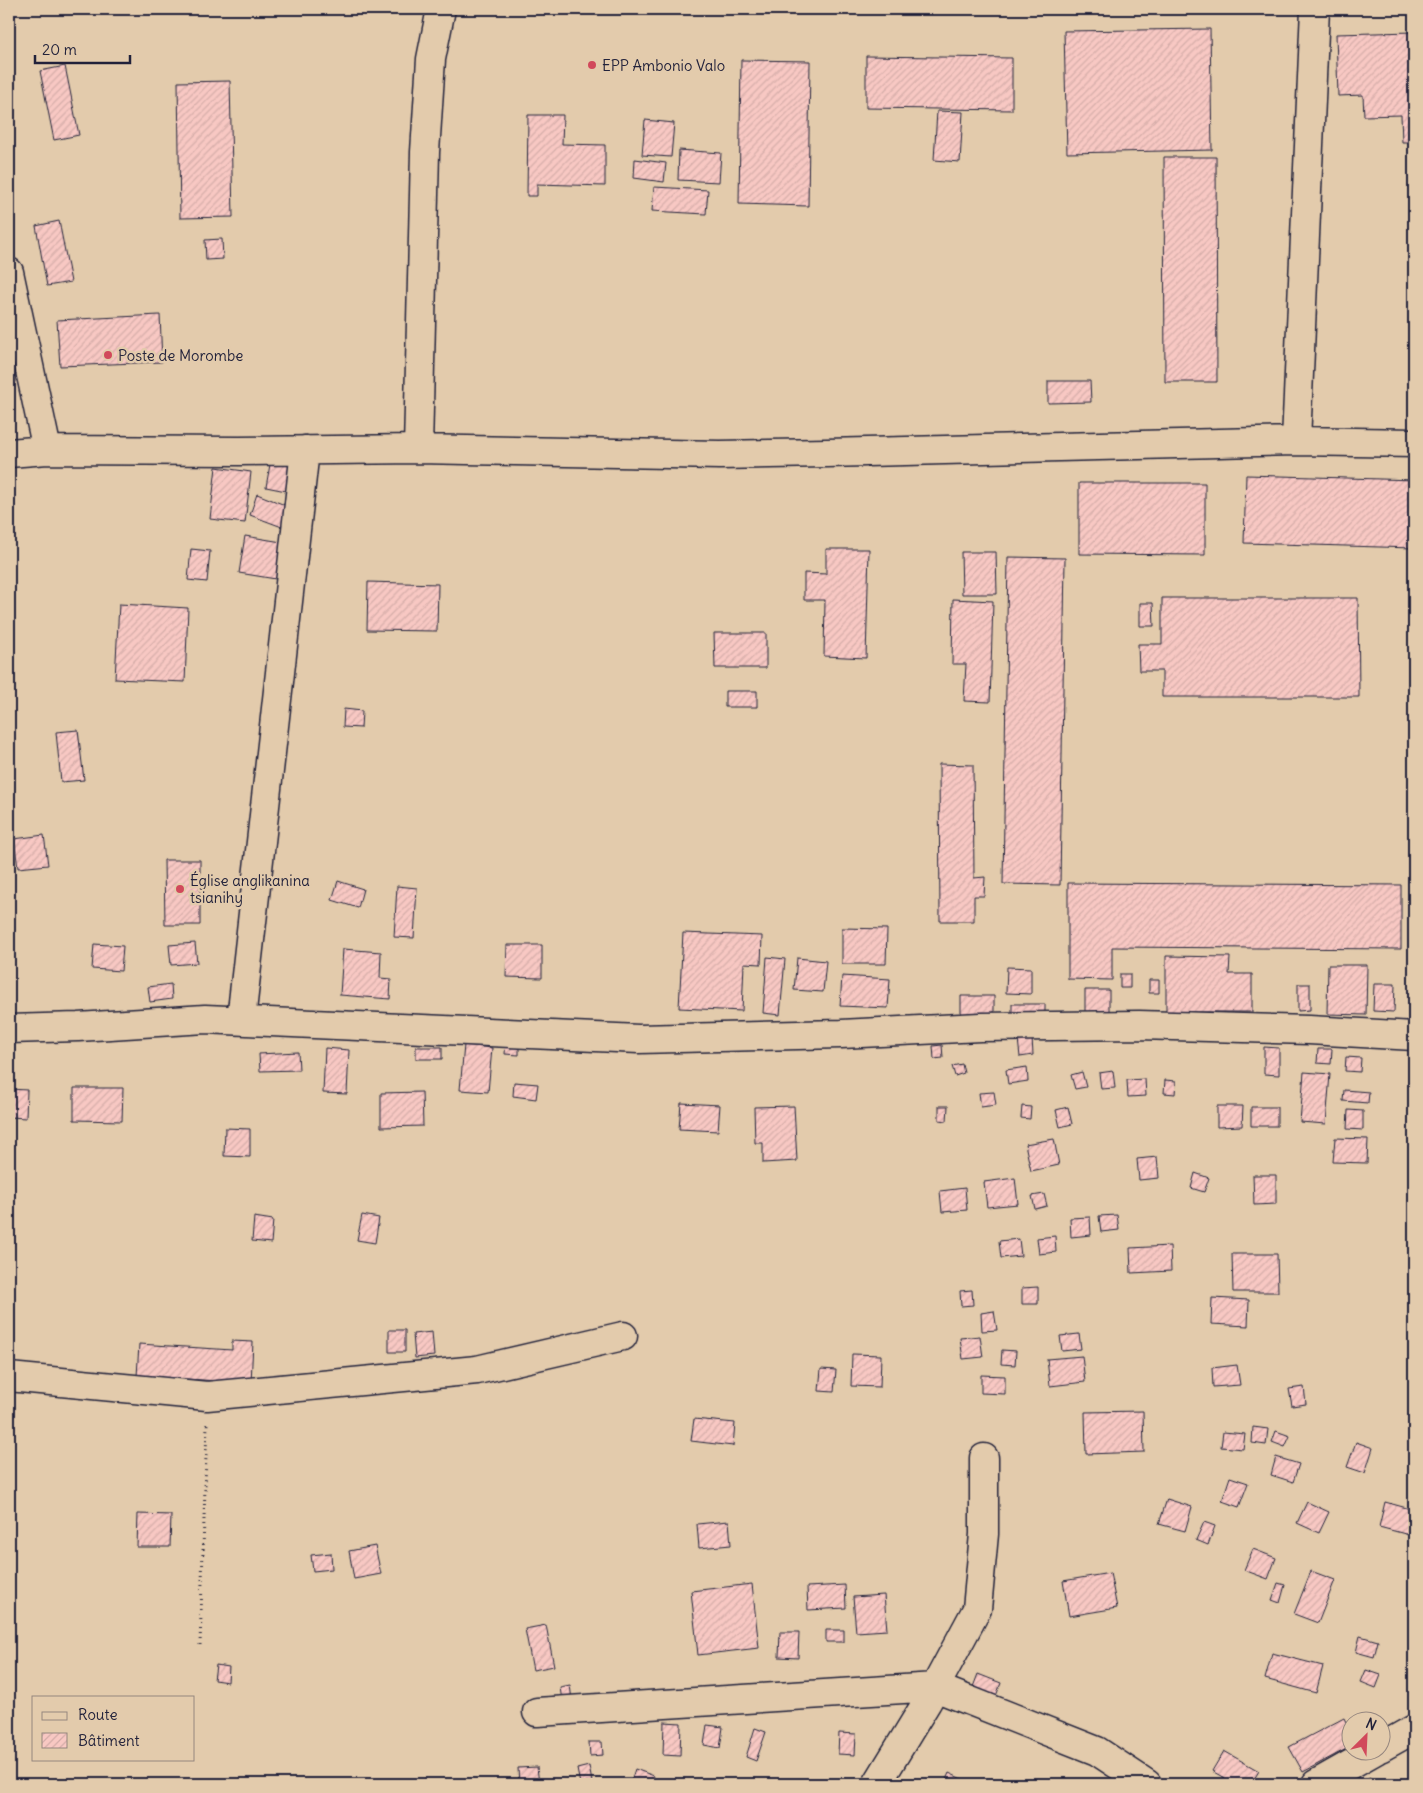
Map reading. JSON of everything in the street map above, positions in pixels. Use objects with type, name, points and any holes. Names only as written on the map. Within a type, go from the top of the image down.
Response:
[{"type":"street","points":[[418,450],[425,152],[431,59],[441,9]]},
{"type":"street","points":[[1296,441],[1315,9]]},
{"type":"street","points":[[9,272],[47,450]]},
{"type":"street","points":[[9,453],[47,450],[418,450],[759,454],[1296,441],[1414,443]]},
{"type":"street","points":[[241,1020],[305,450]]},
{"type":"street","points":[[9,1029],[78,1027],[205,1019],[639,1039],[841,1034],[980,1027],[1139,1025],[1309,1030],[1414,1036]]},
{"type":"street","points":[[9,1377],[208,1396],[477,1370],[623,1336]]},
{"type":"street","points":[[877,1784],[935,1687],[978,1608],[984,1534],[984,1458]]},
{"type":"street","points":[[537,1712],[935,1687],[1097,1751],[1147,1784]]},
{"type":"street","points":[[1390,1742],[1414,1729]]},
{"type":"street","points":[[1316,1784],[1358,1760]]},
{"type":"path","points":[[200,1644],[208,1396]]},
{"type":"building","points":[[1210,29],[1212,150],[1067,153],[1064,31]]},
{"type":"building","points":[[1414,32],[1414,142],[1402,142],[1401,115],[1364,116],[1363,95],[1338,96],[1336,34]]},
{"type":"building","points":[[866,56],[1012,58],[1012,110],[866,108]]},
{"type":"building","points":[[741,60],[810,61],[808,206],[739,204]]},
{"type":"building","points":[[65,66],[79,135],[54,140],[40,71]]},
{"type":"building","points":[[230,81],[233,217],[180,218],[178,82]]},
{"type":"building","points":[[937,111],[963,112],[960,162],[934,160]]},
{"type":"building","points":[[528,115],[563,115],[562,144],[605,145],[605,186],[537,184],[537,196],[527,196]]},
{"type":"building","points":[[645,120],[674,123],[671,157],[642,155]]},
{"type":"building","points":[[679,150],[721,153],[719,182],[678,180]]},
{"type":"building","points":[[1164,157],[1216,157],[1217,382],[1165,382]]},
{"type":"building","points":[[635,159],[666,163],[664,182],[634,178]]},
{"type":"building","points":[[654,187],[708,190],[706,214],[652,211]]},
{"type":"building","points":[[59,221],[71,282],[47,286],[36,226]]},
{"type":"building","points":[[222,239],[223,259],[206,260],[205,240]]},
{"type":"building","points":[[160,315],[162,362],[60,366],[57,320]]},
{"type":"building","points":[[1048,381],[1090,381],[1091,402],[1048,403]]},
{"type":"building","points":[[271,459],[297,465],[291,492],[266,487]]},
{"type":"building","points":[[216,467],[251,472],[245,523],[210,519]]},
{"type":"building","points":[[1246,475],[1414,480],[1414,548],[1244,543]]},
{"type":"building","points":[[1079,483],[1205,483],[1205,555],[1079,554]]},
{"type":"building","points":[[257,494],[290,507],[282,527],[250,515]]},
{"type":"building","points":[[245,536],[294,544],[288,581],[239,573]]},
{"type":"building","points":[[191,549],[210,551],[207,582],[188,580]]},
{"type":"building","points":[[826,549],[869,549],[866,658],[824,656],[825,600],[804,600],[804,573],[826,574]]},
{"type":"building","points":[[961,552],[996,552],[997,594],[962,594]]},
{"type":"building","points":[[1008,557],[1065,558],[1060,885],[1003,884]]},
{"type":"building","points":[[368,582],[438,584],[437,631],[367,630]]},
{"type":"building","points":[[1162,598],[1358,598],[1359,697],[1162,697],[1162,671],[1139,671],[1138,644],[1162,644]]},
{"type":"building","points":[[953,599],[993,601],[990,702],[964,701],[966,664],[952,664]]},
{"type":"building","points":[[1140,603],[1153,603],[1154,626],[1140,626]]},
{"type":"building","points":[[119,604],[188,608],[185,682],[115,679]]},
{"type":"building","points":[[714,633],[766,633],[766,668],[715,668]]},
{"type":"building","points":[[725,691],[757,691],[757,707],[725,707]]},
{"type":"building","points":[[344,709],[362,711],[361,728],[343,727]]},
{"type":"building","points":[[78,730],[84,780],[61,782],[56,732]]},
{"type":"building","points":[[939,764],[973,765],[974,878],[985,877],[984,896],[974,896],[974,921],[940,921]]},
{"type":"building","points":[[44,835],[48,865],[18,868],[14,839]]},
{"type":"building","points":[[164,860],[200,860],[200,925],[165,925]]},
{"type":"building","points":[[338,881],[363,889],[358,908],[332,900]]},
{"type":"building","points":[[1068,883],[1401,885],[1401,949],[1112,947],[1112,980],[1068,979]]},
{"type":"building","points":[[397,886],[417,888],[414,938],[394,937]]},
{"type":"building","points":[[842,928],[887,929],[886,964],[842,964]]},
{"type":"building","points":[[683,933],[762,936],[761,964],[744,963],[742,1011],[679,1008]]},
{"type":"building","points":[[195,943],[197,963],[171,965],[169,945]]},
{"type":"building","points":[[94,944],[123,946],[121,971],[92,969]]},
{"type":"building","points":[[507,945],[542,945],[542,978],[506,977]]},
{"type":"building","points":[[343,949],[381,952],[380,978],[391,979],[390,999],[340,995]]},
{"type":"building","points":[[1166,956],[1230,957],[1229,974],[1252,974],[1252,1012],[1166,1012]]},
{"type":"building","points":[[767,957],[785,959],[780,1015],[763,1013]]},
{"type":"building","points":[[797,958],[826,961],[823,992],[794,990]]},
{"type":"building","points":[[1328,965],[1367,965],[1366,1015],[1327,1014]]},
{"type":"building","points":[[1007,967],[1031,968],[1031,994],[1006,993]]},
{"type":"building","points":[[1120,974],[1130,974],[1130,988],[1120,988]]},
{"type":"building","points":[[842,976],[890,979],[888,1008],[840,1006]]},
{"type":"building","points":[[1149,980],[1159,980],[1159,993],[1149,993]]},
{"type":"building","points":[[171,984],[172,999],[150,1002],[148,987]]},
{"type":"building","points":[[1298,984],[1310,984],[1310,1010],[1298,1011]]},
{"type":"building","points":[[1374,984],[1395,984],[1394,1012],[1373,1011]]},
{"type":"building","points":[[1085,990],[1109,990],[1109,1014],[1085,1014]]},
{"type":"building","points":[[961,996],[994,996],[994,1019],[961,1020]]},
{"type":"building","points":[[1012,1004],[1045,1004],[1045,1015],[1012,1016]]},
{"type":"building","points":[[1032,1038],[1033,1055],[1020,1057],[1018,1039]]},
{"type":"building","points":[[506,1042],[519,1044],[519,1055],[505,1054]]},
{"type":"building","points":[[464,1045],[492,1048],[488,1092],[460,1090]]},
{"type":"building","points":[[942,1045],[943,1058],[934,1059],[933,1046]]},
{"type":"building","points":[[416,1047],[442,1047],[442,1059],[416,1059]]},
{"type":"building","points":[[1264,1047],[1279,1048],[1279,1075],[1264,1074]]},
{"type":"building","points":[[325,1048],[349,1050],[347,1094],[323,1093]]},
{"type":"building","points":[[1318,1049],[1332,1049],[1331,1064],[1317,1063]]},
{"type":"building","points":[[298,1052],[299,1070],[260,1071],[259,1054]]},
{"type":"building","points":[[1346,1057],[1361,1058],[1360,1072],[1345,1071]]},
{"type":"building","points":[[962,1064],[964,1073],[955,1076],[952,1066]]},
{"type":"building","points":[[1027,1067],[1028,1081],[1008,1084],[1006,1070]]},
{"type":"building","points":[[1113,1071],[1115,1088],[1101,1089],[1099,1073]]},
{"type":"building","points":[[1082,1072],[1086,1087],[1075,1089],[1071,1075]]},
{"type":"building","points":[[1304,1072],[1330,1074],[1326,1124],[1300,1122]]},
{"type":"building","points":[[1145,1079],[1146,1096],[1128,1097],[1127,1080]]},
{"type":"building","points":[[1165,1080],[1176,1081],[1175,1094],[1164,1093]]},
{"type":"building","points":[[514,1082],[538,1084],[536,1099],[513,1096]]},
{"type":"building","points":[[74,1088],[123,1088],[122,1121],[74,1120]]},
{"type":"building","points":[[9,1089],[27,1090],[26,1118],[9,1117]]},
{"type":"building","points":[[1344,1090],[1369,1092],[1368,1103],[1343,1101]]},
{"type":"building","points":[[422,1092],[423,1126],[381,1127],[381,1093]]},
{"type":"building","points":[[994,1092],[996,1105],[981,1107],[979,1093]]},
{"type":"building","points":[[681,1103],[720,1105],[718,1131],[679,1129]]},
{"type":"building","points":[[794,1106],[797,1161],[763,1163],[763,1143],[755,1143],[754,1107]]},
{"type":"building","points":[[939,1106],[948,1106],[947,1121],[939,1120]]},
{"type":"building","points":[[1022,1106],[1031,1107],[1030,1119],[1021,1118]]},
{"type":"building","points":[[1217,1106],[1243,1106],[1242,1126],[1217,1127]]},
{"type":"building","points":[[1068,1107],[1072,1124],[1060,1127],[1056,1110]]},
{"type":"building","points":[[1251,1107],[1277,1107],[1277,1126],[1251,1126]]},
{"type":"building","points":[[1348,1110],[1363,1111],[1363,1130],[1347,1129]]},
{"type":"building","points":[[225,1128],[250,1129],[250,1157],[224,1156]]},
{"type":"building","points":[[1335,1138],[1368,1139],[1367,1163],[1333,1162]]},
{"type":"building","points":[[1054,1139],[1059,1165],[1031,1171],[1025,1144]]},
{"type":"building","points":[[1157,1157],[1159,1178],[1139,1180],[1137,1159]]},
{"type":"building","points":[[1195,1173],[1209,1178],[1204,1192],[1191,1188]]},
{"type":"building","points":[[1253,1175],[1276,1175],[1276,1204],[1254,1205]]},
{"type":"building","points":[[1015,1178],[1018,1204],[987,1207],[984,1182]]},
{"type":"building","points":[[965,1188],[967,1210],[942,1212],[940,1191]]},
{"type":"building","points":[[1044,1194],[1047,1206],[1035,1209],[1032,1196]]},
{"type":"building","points":[[362,1215],[379,1218],[375,1243],[357,1240]]},
{"type":"building","points":[[1117,1215],[1119,1230],[1101,1232],[1099,1216]]},
{"type":"building","points":[[254,1217],[273,1220],[271,1243],[252,1241]]},
{"type":"building","points":[[1090,1217],[1091,1235],[1071,1237],[1070,1218]]},
{"type":"building","points":[[1055,1236],[1056,1252],[1039,1254],[1037,1238]]},
{"type":"building","points":[[1019,1239],[1021,1256],[1001,1258],[999,1241]]},
{"type":"building","points":[[1170,1246],[1171,1271],[1131,1273],[1130,1248]]},
{"type":"building","points":[[1232,1254],[1277,1254],[1278,1292],[1233,1292]]},
{"type":"building","points":[[1038,1287],[1038,1304],[1022,1304],[1022,1288]]},
{"type":"building","points":[[972,1290],[973,1305],[961,1306],[960,1291]]},
{"type":"building","points":[[1212,1298],[1249,1300],[1248,1326],[1211,1324]]},
{"type":"building","points":[[994,1311],[997,1330],[982,1331],[981,1313]]},
{"type":"building","points":[[389,1330],[405,1330],[405,1352],[389,1352]]},
{"type":"building","points":[[432,1332],[434,1356],[415,1358],[413,1334]]},
{"type":"building","points":[[1079,1334],[1081,1349],[1062,1351],[1060,1336]]},
{"type":"building","points":[[980,1336],[983,1357],[963,1359],[960,1338]]},
{"type":"building","points":[[232,1341],[253,1342],[251,1383],[137,1376],[139,1344],[232,1350]]},
{"type":"building","points":[[1002,1350],[1016,1351],[1015,1365],[1001,1364]]},
{"type":"building","points":[[852,1354],[881,1355],[880,1387],[851,1386]]},
{"type":"building","points":[[1082,1356],[1085,1382],[1050,1386],[1047,1359]]},
{"type":"building","points":[[1237,1365],[1240,1385],[1213,1387],[1212,1368]]},
{"type":"building","points":[[821,1369],[836,1370],[834,1392],[819,1391]]},
{"type":"building","points":[[981,1375],[1005,1376],[1005,1394],[981,1393]]},
{"type":"building","points":[[1304,1387],[1306,1404],[1292,1406],[1289,1389]]},
{"type":"building","points":[[1143,1411],[1144,1452],[1086,1454],[1085,1412]]},
{"type":"building","points":[[694,1419],[735,1423],[733,1446],[691,1441]]},
{"type":"building","points":[[1253,1427],[1268,1429],[1266,1445],[1252,1443]]},
{"type":"building","points":[[1276,1431],[1290,1436],[1285,1447],[1272,1442]]},
{"type":"building","points":[[1223,1432],[1245,1434],[1243,1449],[1221,1447]]},
{"type":"building","points":[[1356,1442],[1373,1448],[1365,1473],[1347,1467]]},
{"type":"building","points":[[1276,1457],[1299,1464],[1293,1482],[1271,1475]]},
{"type":"building","points":[[1230,1477],[1248,1483],[1239,1507],[1222,1501]]},
{"type":"building","points":[[1167,1499],[1192,1507],[1185,1531],[1159,1524]]},
{"type":"building","points":[[1307,1502],[1329,1512],[1319,1533],[1297,1523]]},
{"type":"building","points":[[1385,1502],[1414,1510],[1413,1536],[1379,1527]]},
{"type":"building","points":[[138,1514],[171,1515],[170,1547],[137,1547]]},
{"type":"building","points":[[729,1521],[731,1545],[699,1548],[697,1524]]},
{"type":"building","points":[[1204,1522],[1215,1526],[1208,1545],[1196,1540]]},
{"type":"building","points":[[375,1546],[381,1574],[354,1579],[349,1551]]},
{"type":"building","points":[[1253,1549],[1276,1558],[1268,1579],[1244,1570]]},
{"type":"building","points":[[331,1553],[332,1569],[313,1571],[311,1555]]},
{"type":"building","points":[[1311,1571],[1335,1580],[1318,1623],[1294,1614]]},
{"type":"building","points":[[1110,1573],[1117,1608],[1069,1616],[1063,1581]]},
{"type":"building","points":[[1278,1583],[1285,1585],[1280,1603],[1272,1600]]},
{"type":"building","points":[[752,1584],[759,1648],[698,1655],[691,1591]]},
{"type":"building","points":[[845,1585],[846,1608],[808,1610],[807,1587]]},
{"type":"building","points":[[884,1595],[887,1630],[856,1632],[853,1597]]},
{"type":"building","points":[[546,1625],[554,1666],[533,1670],[525,1629]]},
{"type":"building","points":[[826,1630],[844,1630],[844,1642],[826,1642]]},
{"type":"building","points":[[780,1632],[799,1632],[798,1658],[779,1657]]},
{"type":"building","points":[[1360,1636],[1378,1641],[1374,1657],[1356,1652]]},
{"type":"building","points":[[1272,1653],[1323,1666],[1316,1693],[1265,1679]]},
{"type":"building","points":[[216,1665],[229,1667],[228,1682],[214,1680]]},
{"type":"building","points":[[1366,1670],[1381,1675],[1376,1688],[1361,1682]]},
{"type":"building","points":[[978,1674],[1001,1683],[996,1696],[973,1687]]},
{"type":"building","points":[[570,1685],[572,1700],[562,1701],[560,1687]]},
{"type":"building","points":[[1340,1720],[1340,1752],[1303,1772],[1289,1747]]},
{"type":"building","points":[[664,1722],[681,1723],[680,1756],[663,1755]]},
{"type":"building","points":[[707,1725],[723,1727],[720,1748],[704,1745]]},
{"type":"building","points":[[755,1728],[766,1732],[756,1761],[746,1757]]},
{"type":"building","points":[[839,1733],[856,1734],[855,1755],[838,1754]]},
{"type":"building","points":[[589,1742],[602,1742],[603,1755],[590,1756]]},
{"type":"building","points":[[1224,1751],[1259,1771],[1251,1784],[1235,1784],[1212,1771]]},
{"type":"building","points":[[589,1766],[592,1782],[580,1784],[577,1769]]},
{"type":"building","points":[[537,1767],[539,1784],[519,1784],[518,1768]]},
{"type":"building","points":[[635,1769],[654,1776],[651,1784],[630,1784]]},
{"type":"building","points":[[949,1773],[964,1780],[962,1784],[944,1784]]},
{"type":"building","points":[[1369,1777],[1380,1784],[1365,1784]]},
{"type":"place","name":"EPP Ambonio Valo","points":[[592,65]]},
{"type":"place","name":"Poste de Morombe","points":[[108,355]]},
{"type":"place","name":"Église anglikanina tsianihy","points":[[180,889]]}]
